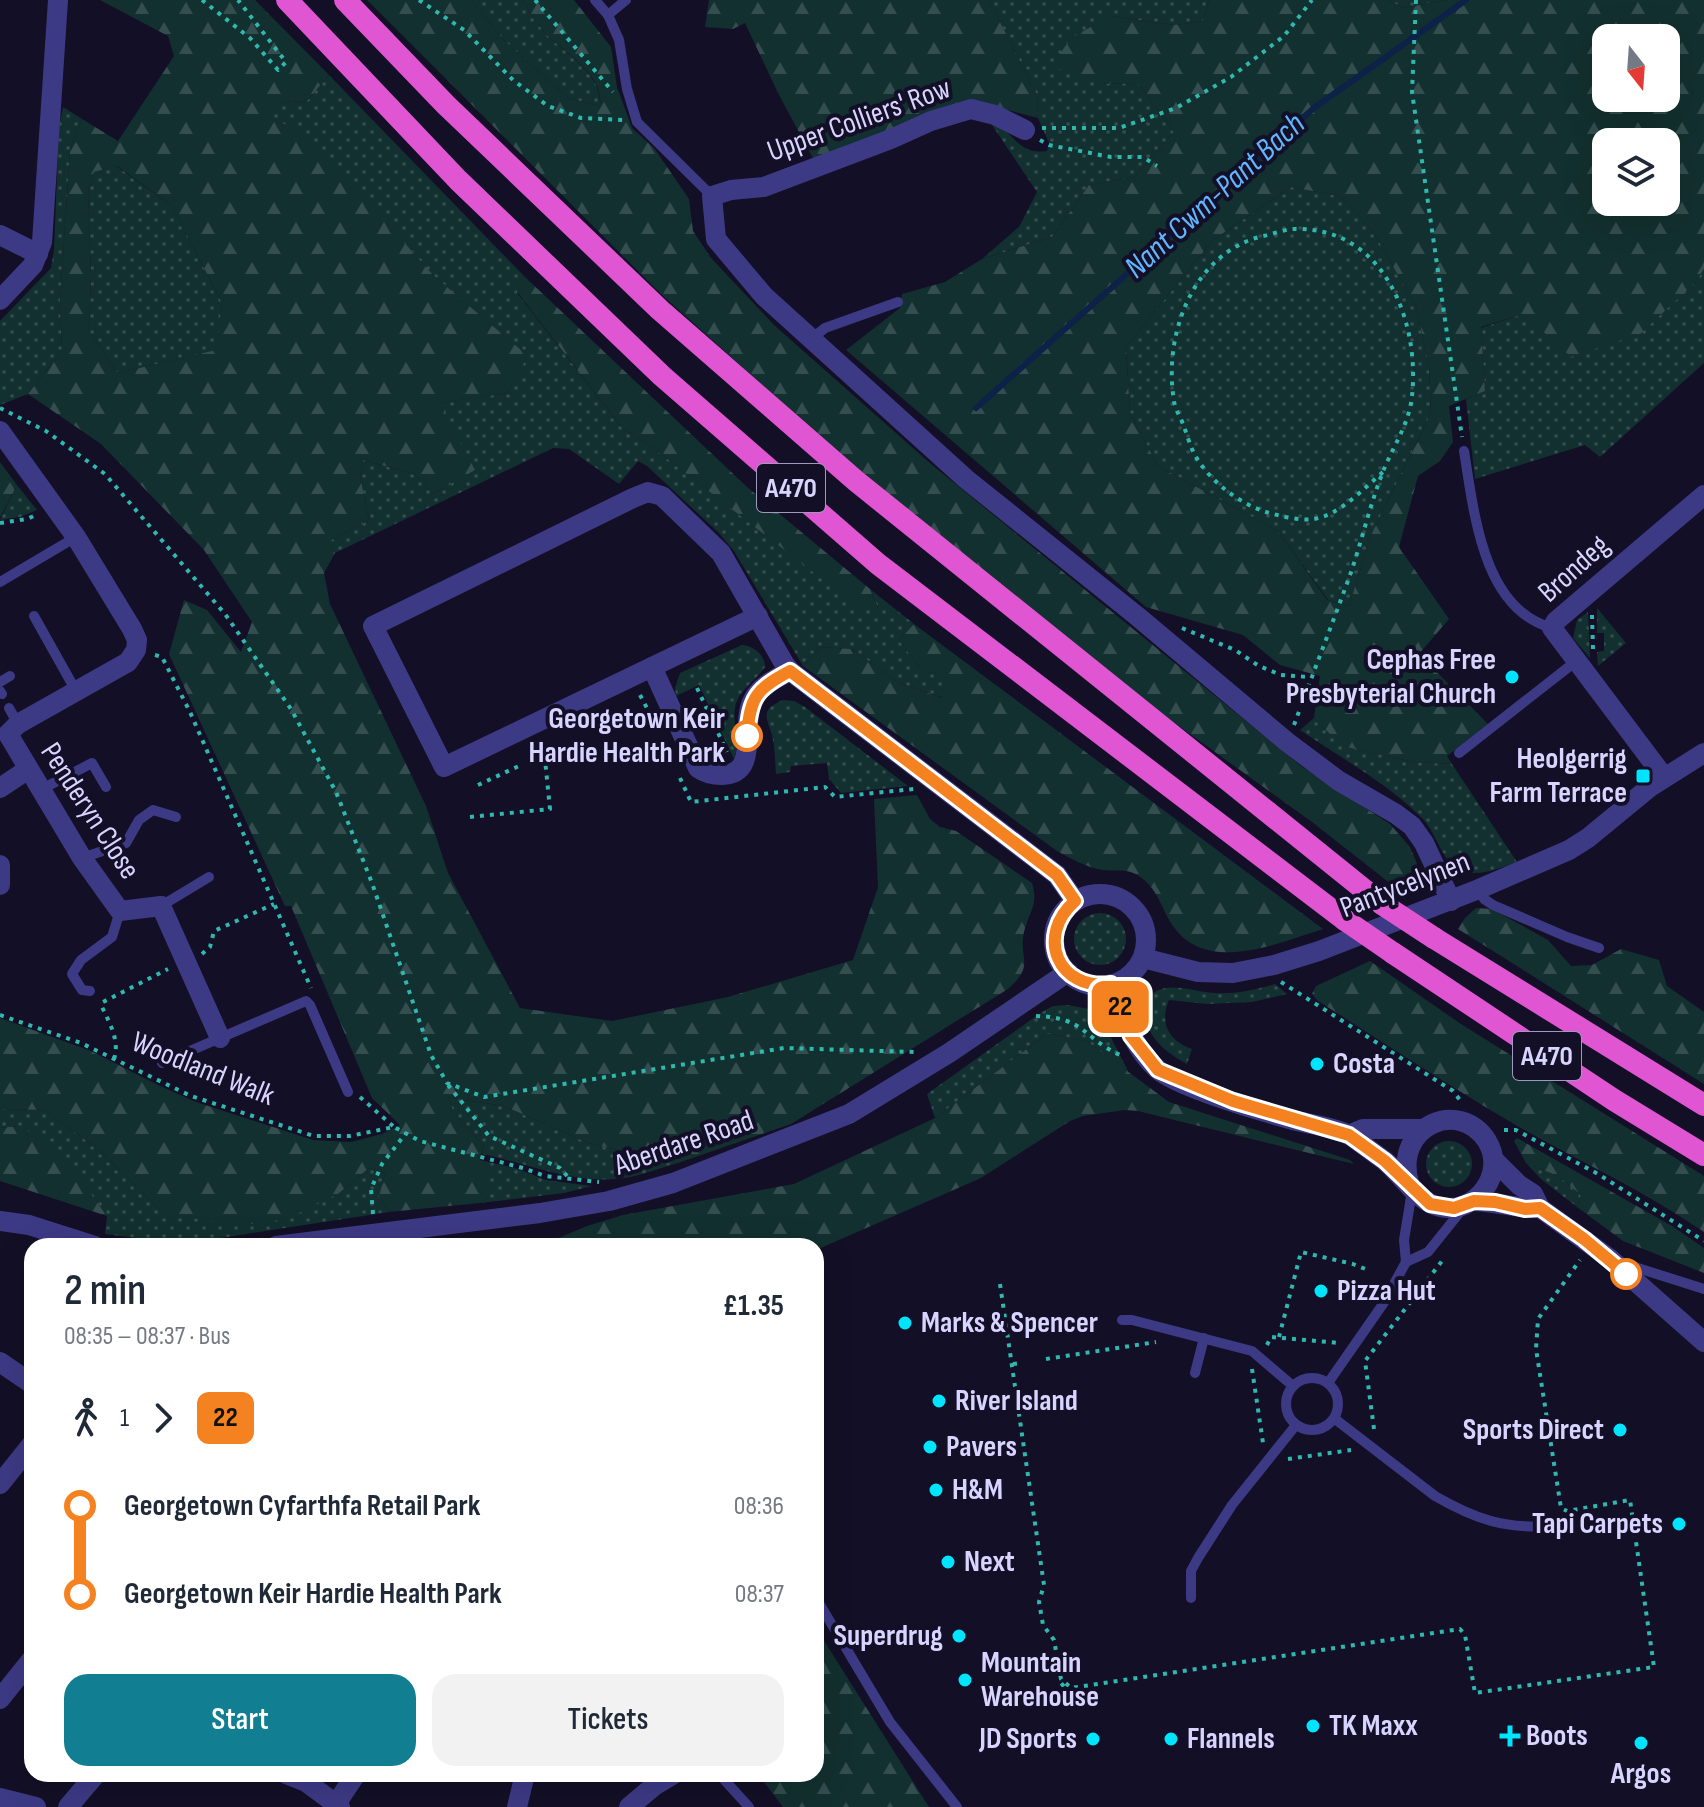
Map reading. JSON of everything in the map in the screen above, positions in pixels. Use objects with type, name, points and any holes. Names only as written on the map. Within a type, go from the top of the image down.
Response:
[{"type":"highway","name":"A470","points":[[287,0],[458,180],[662,376],[878,564],[1345,920],[1614,1100],[1704,1155]]},
{"type":"highway","name":"A470","points":[[345,0],[446,105],[660,310],[856,481],[1382,904],[1704,1105]]},
{"type":"street","points":[[0,300],[25,275],[38,254],[43,229],[58,0]]},
{"type":"street","name":"Upper Colliers' Row","points":[[712,196],[731,190],[764,187],[903,135],[931,121],[971,109],[995,115],[1025,130]]},
{"type":"street","points":[[712,196],[716,239],[764,296],[810,340],[966,479],[1137,616],[1287,742],[1339,781],[1412,826],[1424,843],[1451,901]]},
{"type":"street","points":[[0,235],[38,254]]},
{"type":"street","points":[[0,431],[76,537],[132,629],[137,640],[136,650]]},
{"type":"street","points":[[758,616],[444,767],[373,626],[633,498],[648,492],[662,496],[721,553],[758,616],[790,671],[1057,875],[1075,901]]},
{"type":"street","name":"Brondeg","points":[[1664,777],[1552,628],[1556,621],[1704,495]]},
{"type":"street","name":"Penderyn Close","points":[[136,650],[128,662],[76,691],[14,716],[8,734],[82,858],[120,911],[161,906],[220,1038]]},
{"type":"street","points":[[652,667],[698,768],[725,775],[740,769],[747,757],[749,710],[756,695],[790,671]]},
{"type":"street","name":"Pantycelynen","points":[[1143,958],[1216,974],[1254,971],[1319,951],[1451,901],[1569,850],[1664,777],[1704,753]]},
{"type":"street","points":[[0,788],[27,770]]},
{"type":"street","points":[[0,865],[0,885]]},
{"type":"street","points":[[1103,893],[1117,896],[1130,904],[1139,915],[1145,929],[1146,944],[1143,958],[1130,975],[1111,984],[1088,984],[1068,972],[1059,961],[1054,935],[1057,922],[1075,901],[1103,893]]},
{"type":"street","name":"Aberdare Road","points":[[357,1238],[375,1232],[540,1213],[609,1201],[673,1183],[849,1114],[949,1053],[1068,972]]},
{"type":"street","points":[[1111,984],[1131,1036],[1158,1070],[1233,1101],[1349,1135],[1430,1204],[1442,1208],[1495,1202],[1525,1209],[1540,1208]]},
{"type":"street","points":[[1411,1186],[1405,1169],[1406,1154],[1412,1140],[1422,1129],[1439,1121],[1458,1121],[1475,1128],[1488,1142],[1494,1160],[1486,1190],[1470,1203]]},
{"type":"street","points":[[1349,1135],[1363,1129],[1422,1129]]},
{"type":"street","points":[[1494,1160],[1519,1185],[1533,1194],[1540,1208],[1609,1258],[1704,1342]]},
{"type":"street","points":[[0,1221],[29,1225],[70,1238]]},
{"type":"street","points":[[0,1362],[24,1378]]},
{"type":"street","points":[[0,1484],[24,1454]]},
{"type":"street","points":[[0,1699],[24,1669]]},
{"type":"street","points":[[68,1807],[89,1782]]},
{"type":"street","points":[[306,1782],[338,1805],[351,1782]]},
{"type":"street","points":[[517,1807],[523,1782]]},
{"type":"street","points":[[629,1807],[661,1782]]},
{"type":"street","points":[[0,1798],[36,1807]]},
{"type":"lane","points":[[595,0],[608,15],[619,40],[627,89],[637,122],[712,196]]},
{"type":"lane","points":[[608,15],[626,0]]},
{"type":"lane","points":[[810,340],[825,328],[898,302]]},
{"type":"lane","points":[[1464,451],[1473,509],[1483,548],[1495,576],[1508,600],[1519,612],[1534,622],[1552,628]]},
{"type":"lane","points":[[0,582],[76,537]]},
{"type":"lane","points":[[34,616],[76,691]]},
{"type":"lane","points":[[1459,753],[1579,667]]},
{"type":"lane","points":[[40,790],[92,763],[106,787]]},
{"type":"lane","points":[[82,858],[126,843],[139,820],[153,810],[176,817]]},
{"type":"lane","points":[[161,906],[209,877]]},
{"type":"lane","points":[[1479,889],[1484,899],[1493,905],[1599,948]]},
{"type":"lane","points":[[90,991],[82,990],[75,982],[72,974],[74,968],[112,937],[120,911]]},
{"type":"lane","points":[[162,1063],[306,1001],[348,1092]]},
{"type":"lane","points":[[1328,1383],[1383,1304],[1406,1262],[1404,1240],[1411,1186]]},
{"type":"lane","points":[[1406,1262],[1428,1252],[1470,1203]]},
{"type":"lane","points":[[1609,1258],[1704,1289]]},
{"type":"lane","points":[[1122,1320],[1252,1351],[1293,1386]]},
{"type":"lane","points":[[1195,1373],[1204,1338]]},
{"type":"lane","points":[[1313,1377],[1328,1383],[1339,1401],[1335,1419],[1320,1430],[1311,1431],[1296,1425],[1288,1416],[1286,1407],[1286,1398],[1293,1386],[1313,1377]]},
{"type":"lane","points":[[1335,1419],[1452,1506],[1510,1527],[1550,1526]]},
{"type":"lane","points":[[1191,1598],[1191,1571],[1198,1558],[1232,1505],[1296,1425]]},
{"type":"lane","points":[[824,1611],[890,1722],[957,1807]]},
{"type":"lane","points":[[726,1782],[749,1807]]},
{"type":"path","points":[[202,0],[250,38],[278,70],[286,62],[238,0]]},
{"type":"path","points":[[419,0],[464,30],[513,80],[548,106],[581,118],[637,122]]},
{"type":"path","points":[[535,0],[637,122]]},
{"type":"path","points":[[1025,130],[1059,126],[1119,128],[1176,108],[1231,77],[1284,36],[1312,0]]},
{"type":"path","points":[[1416,0],[1412,92],[1464,451]]},
{"type":"path","points":[[1025,130],[1049,145],[1111,157],[1143,157],[1157,166]]},
{"type":"path","points":[[1287,742],[1350,576],[1383,472],[1401,437],[1412,397],[1409,329],[1384,271],[1360,247],[1337,234],[1296,228],[1251,239],[1216,261],[1192,289],[1179,322],[1173,359],[1174,403],[1196,458],[1232,496],[1282,517],[1314,519],[1337,509],[1383,472]]},
{"type":"path","points":[[0,408],[46,431],[105,474],[225,614],[291,709],[336,792],[372,883],[431,1055],[447,1083],[489,1136],[560,1168],[570,1178]]},
{"type":"path","points":[[0,523],[27,519],[40,513]]},
{"type":"path","points":[[1579,667],[1593,664],[1592,609],[1583,598]]},
{"type":"path","points":[[1173,625],[1235,650],[1259,666],[1281,675],[1311,677]]},
{"type":"path","points":[[136,650],[162,657],[190,712],[311,989],[306,1001]]},
{"type":"path","points":[[697,688],[731,762]]},
{"type":"path","points":[[581,721],[650,716]]},
{"type":"path","points":[[470,817],[550,809],[542,763],[543,735]]},
{"type":"path","points":[[478,785],[521,765]]},
{"type":"path","points":[[744,787],[749,796]]},
{"type":"path","points":[[860,794],[898,790]]},
{"type":"path","points":[[1278,979],[1453,1091],[1460,1100]]},
{"type":"path","points":[[1020,1003],[1030,1016],[1055,1017],[1077,1024],[1111,1051],[1126,1058]]},
{"type":"path","name":"Woodland Walk","points":[[0,1015],[81,1043],[191,1096],[314,1136],[350,1136],[394,1127]]},
{"type":"path","points":[[447,1083],[484,1097],[784,1048],[949,1053]]},
{"type":"path","points":[[348,1092],[363,1098],[394,1127],[420,1141],[545,1176],[600,1182],[605,1186],[609,1201]]},
{"type":"path","points":[[1502,1130],[1516,1130],[1598,1174],[1704,1241]]},
{"type":"path","points":[[375,1232],[371,1189],[382,1164],[406,1133]]},
{"type":"path","points":[[1374,1431],[1365,1361],[1447,1251]]},
{"type":"path","points":[[1279,1337],[1301,1252],[1368,1270]]},
{"type":"path","points":[[1000,1284],[1044,1585],[1039,1602],[1043,1625],[1054,1640],[1061,1679],[1065,1683],[1071,1688],[1460,1629],[1465,1635],[1475,1693],[1654,1667],[1630,1500],[1567,1511],[1561,1508],[1536,1349],[1538,1319],[1580,1260]]},
{"type":"path","points":[[1267,1345],[1271,1337],[1340,1344]]},
{"type":"path","points":[[1046,1359],[1168,1340]]},
{"type":"path","points":[[1013,1364],[1021,1363]]},
{"type":"path","points":[[1252,1365],[1264,1447]]},
{"type":"path","points":[[1280,1461],[1361,1448]]},
{"type":"path","points":[[1039,1709],[1037,1696],[1051,1694],[1065,1683]]},
{"type":"green space","points":[[100,0],[255,0],[329,75],[306,102],[284,101],[269,118],[295,128],[325,153],[433,275],[528,356],[507,393],[440,403],[475,470],[433,494],[414,474],[363,460],[360,476],[369,520],[331,540],[335,553],[324,573],[330,604],[426,806],[448,873],[520,1008],[612,1021],[728,997],[853,960],[878,887],[874,799],[917,795],[930,819],[940,827],[956,831],[1032,883],[1034,903],[1024,932],[1024,967],[1008,989],[791,1124],[675,1164],[588,1143],[504,1106],[446,1097],[456,1115],[484,1145],[480,1160],[490,1179],[490,1197],[480,1203],[389,1212],[379,1196],[385,1173],[369,1168],[338,1194],[287,1219],[235,1226],[162,1212],[98,1149],[44,1110],[0,1109],[0,1018],[91,1051],[196,1102],[313,1140],[351,1142],[382,1134],[400,1125],[372,1098],[291,906],[285,906],[169,654],[184,600],[207,610],[241,652],[252,622],[204,550],[101,444],[28,394],[62,350],[60,302],[70,149],[82,119],[118,141],[174,56],[168,36]],"holes":[[[117,166],[172,206],[222,303],[216,350],[118,373],[89,331],[88,193],[94,172]]]},
{"type":"green space","points":[[367,0],[471,0],[504,40],[568,98],[600,106],[596,83],[581,64],[544,32],[522,0],[574,0],[611,47],[617,87],[632,128],[654,148],[689,199],[693,231],[711,258],[774,325],[931,464],[1301,766],[1390,824],[1410,847],[1419,869],[1420,888],[1405,895],[1312,822],[1118,682],[867,479],[661,294]]},
{"type":"green space","points":[[471,0],[522,0],[544,32],[589,73],[599,94],[600,106],[568,98],[504,40]]},
{"type":"green space","points":[[709,0],[989,0],[1037,95],[1038,118],[989,105],[815,162],[745,23],[733,29],[705,27]]},
{"type":"green space","points":[[989,0],[1209,0],[1203,21],[1174,25],[1111,16],[1100,84],[1138,83],[1174,132],[1134,177],[1089,185],[1052,237],[982,259],[1019,227],[1037,192],[990,122],[1028,149],[1047,151],[1049,143],[1038,118],[1037,95]]},
{"type":"green space","points":[[1209,0],[1389,0],[1403,8],[1446,0],[1704,0],[1704,269],[1695,283],[1640,334],[1571,357],[1524,314],[1481,327],[1485,391],[1449,406],[1453,442],[1440,461],[1418,476],[1399,547],[1449,619],[1419,654],[1488,724],[1447,756],[1452,764],[1414,762],[1342,746],[1314,718],[1320,676],[1280,665],[1243,635],[1146,607],[846,350],[900,308],[902,294],[945,282],[982,259],[1052,237],[1089,185],[1134,177],[1174,132],[1138,83],[1100,84],[1051,66],[1072,37],[1111,16],[1174,25],[1203,21]],"holes":[[[1291,187],[1339,196],[1373,231],[1416,307],[1429,364],[1431,413],[1372,533],[1349,606],[1327,600],[1278,531],[1158,466],[1130,413],[1126,347],[1213,240]]]},
{"type":"green space","points":[[1389,0],[1446,0],[1403,8]]},
{"type":"green space","points":[[329,75],[524,276],[517,293],[623,429],[648,444],[859,607],[878,608],[870,589],[914,624],[899,640],[920,668],[946,678],[944,698],[899,683],[852,649],[821,647],[803,666],[734,551],[718,532],[638,461],[619,484],[569,449],[553,448],[335,553],[331,540],[369,520],[360,476],[363,460],[414,474],[433,494],[474,470],[439,403],[507,393],[527,356],[433,275],[268,117],[284,101],[306,102]]},
{"type":"green space","points":[[63,107],[82,119],[70,149],[60,302],[62,350],[28,394],[0,405],[0,321],[51,268],[59,127]]},
{"type":"green space","points":[[116,166],[172,206],[222,303],[217,350],[118,373],[89,331],[88,193],[94,172]]},
{"type":"green space","points":[[1291,187],[1339,196],[1373,231],[1416,307],[1429,364],[1431,413],[1372,533],[1349,606],[1328,600],[1278,531],[1158,466],[1130,413],[1126,347],[1213,240]]},
{"type":"green space","points":[[1704,269],[1704,363],[1600,457],[1585,445],[1475,479],[1466,399],[1485,391],[1481,328],[1523,314],[1695,283]]},
{"type":"green space","points":[[524,276],[747,487],[870,589],[878,609],[859,608],[648,444],[623,429],[517,292]]},
{"type":"green space","points":[[0,462],[17,485],[0,518]]},
{"type":"green space","points":[[17,485],[37,510],[0,520]]},
{"type":"green space","points":[[1597,608],[1626,643],[1598,666],[1597,652],[1604,651],[1604,633],[1597,633]]},
{"type":"green space","points":[[1588,612],[1590,658],[1573,638],[1577,620]]},
{"type":"green space","points":[[914,624],[1323,929],[1244,951],[1204,949],[1187,941],[1173,926],[1157,895],[1138,875],[1090,867],[1057,851],[803,666],[821,647],[852,649],[899,683],[943,698],[945,678],[920,668],[899,640]]},
{"type":"green space","points":[[742,645],[758,652],[765,667],[737,702],[734,759],[699,685],[676,696],[675,688],[680,673]]},
{"type":"green space","points":[[783,700],[805,707],[908,786],[841,793],[829,779],[827,763],[791,766],[790,772],[776,774],[774,744],[767,714],[771,707]]},
{"type":"green space","points":[[1314,718],[1343,746],[1414,762],[1452,764],[1517,862],[1479,873],[1457,869],[1447,859],[1427,824],[1408,805],[1300,730]]},
{"type":"green space","points":[[1476,908],[1492,909],[1548,940],[1571,966],[1592,965],[1621,949],[1659,960],[1667,986],[1704,1012],[1704,1084],[1458,929]]},
{"type":"green space","points":[[1100,913],[1118,921],[1126,939],[1118,957],[1100,965],[1082,957],[1074,939],[1082,921]]},
{"type":"green space","points":[[1370,961],[1461,1024],[1704,1176],[1704,1232],[1634,1189],[1489,1109],[1318,1001],[1312,994],[1316,986]]},
{"type":"green space","points":[[1275,984],[1287,994],[1252,1002],[1207,1004],[1169,1000],[1166,1024],[1177,1041],[1192,1049],[1187,1064],[1156,1041],[1144,1017],[1147,1000],[1163,989],[1230,993]]},
{"type":"green space","points":[[1053,1006],[1089,1009],[1100,1016],[1129,1073],[1088,1042],[1048,1033],[935,1118],[927,1094],[1042,1012]]},
{"type":"green space","points":[[1048,1033],[1088,1042],[1169,1102],[1350,1160],[1354,1164],[1125,1110],[1070,1121],[981,1178],[824,1247],[824,1238],[558,1238],[623,1215],[794,1184],[935,1118]]},
{"type":"green space","points":[[445,1097],[504,1106],[588,1143],[675,1164],[630,1177],[598,1179],[564,1175],[482,1154],[484,1145],[456,1115]]},
{"type":"green space","points":[[0,1109],[44,1110],[98,1149],[162,1212],[338,1194],[369,1168],[385,1173],[379,1196],[389,1212],[221,1238],[136,1238],[105,1234],[107,1216],[18,1126],[0,1128]]},
{"type":"green space","points":[[18,1126],[54,1143],[107,1216],[0,1181],[0,1128]]},
{"type":"green space","points":[[1517,1138],[1672,1226],[1704,1248],[1704,1273],[1623,1241],[1577,1207],[1581,1195],[1558,1176],[1526,1163],[1514,1141]]},
{"type":"green space","points":[[1449,1141],[1465,1148],[1472,1164],[1465,1180],[1449,1187],[1433,1180],[1426,1164],[1433,1148]]},
{"type":"green space","points":[[480,1160],[518,1169],[546,1180],[592,1186],[564,1193],[480,1203],[490,1197]]},
{"type":"green space","points":[[1526,1163],[1558,1176],[1581,1195],[1577,1207],[1541,1179]]},
{"type":"green space","points":[[824,1641],[929,1807],[783,1807],[764,1782],[824,1782]]},
{"type":"waterway","name":"Nant Cwm-Pant Bach","points":[[976,408],[1314,108],[1466,0]]},
{"type":"bus line","name":"22","points":[[747,736],[749,710],[756,695],[763,687],[790,671],[1057,875],[1075,901],[1057,922],[1054,935],[1059,961],[1068,972],[1088,984],[1111,984],[1131,1036],[1158,1070],[1233,1101],[1349,1135],[1385,1161],[1430,1204],[1454,1208],[1474,1201],[1509,1204],[1525,1209],[1540,1208],[1626,1274]]},
{"type":"place","name":"Cephas Free Presbyterial Church","points":[[1512,677]]},
{"type":"place","name":"Georgetown Keir Hardie Health Park","points":[[747,736]]},
{"type":"place","name":"Heolgerrig Farm Terrace","points":[[1643,776]]},
{"type":"place","name":"Costa","points":[[1317,1064]]},
{"type":"place","name":"Pizza Hut","points":[[1321,1291]]},
{"type":"place","name":"Marks & Spencer","points":[[905,1323]]},
{"type":"place","name":"River Island","points":[[939,1401]]},
{"type":"place","name":"Sports Direct","points":[[1620,1430]]},
{"type":"place","name":"Pavers","points":[[930,1447]]},
{"type":"place","name":"H&M","points":[[936,1490]]},
{"type":"place","name":"Tapi Carpets","points":[[1679,1524]]},
{"type":"place","name":"Next","points":[[948,1562]]},
{"type":"place","name":"Superdrug","points":[[959,1636]]},
{"type":"place","name":"Mountain Warehouse","points":[[965,1680]]},
{"type":"place","name":"TK Maxx","points":[[1313,1726]]},
{"type":"place","name":"Boots","points":[[1510,1736]]},
{"type":"place","name":"JD Sports","points":[[1093,1739]]},
{"type":"place","name":"Flannels","points":[[1171,1739]]},
{"type":"place","name":"Argos","points":[[1641,1743]]}]
